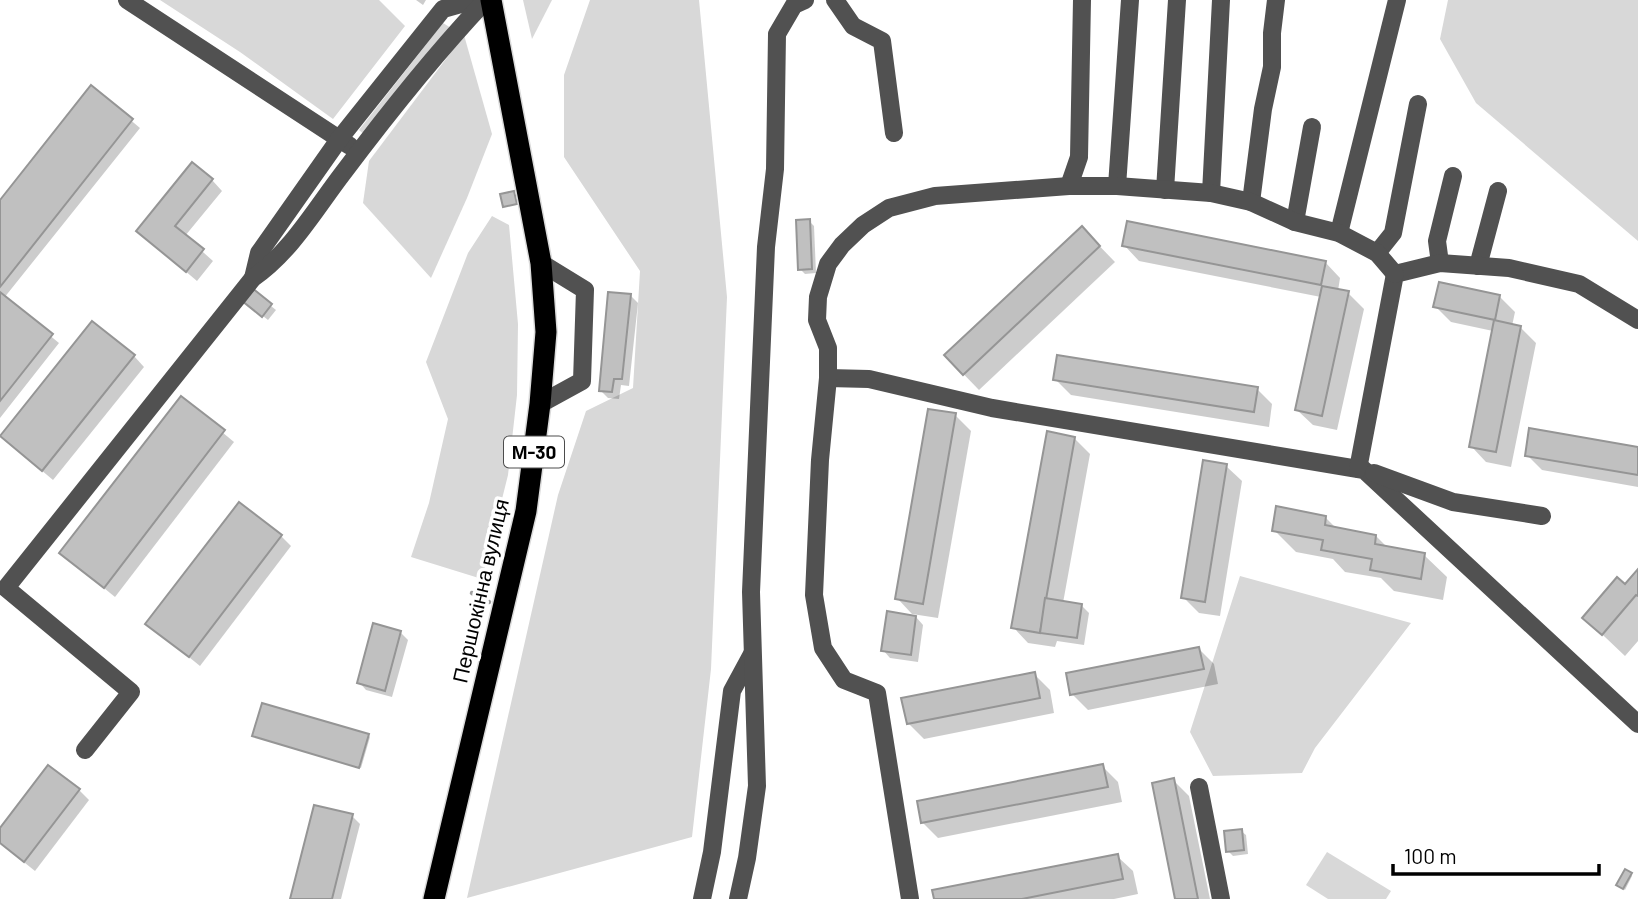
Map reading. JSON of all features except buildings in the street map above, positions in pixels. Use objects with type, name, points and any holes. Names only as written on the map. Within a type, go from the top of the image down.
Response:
[{"type":"highway","name":"Першокінна вулиця","points":[[435,899],[526,511],[546,332],[541,263],[489,0]]},
{"type":"street","points":[[127,0],[359,152]]},
{"type":"street","points":[[253,278],[260,253],[341,138],[443,9],[475,0]]},
{"type":"street","points":[[85,750],[131,692],[6,588],[253,278],[273,264],[455,33],[489,0]]},
{"type":"street","points":[[738,899],[757,786],[751,592],[766,247],[775,169],[777,34],[794,5],[805,0]]},
{"type":"street","points":[[835,0],[853,26],[882,41],[894,133]]},
{"type":"street","points":[[1069,186],[1079,157],[1082,0]]},
{"type":"street","points":[[1116,186],[1130,0]]},
{"type":"street","points":[[1165,190],[1177,0]]},
{"type":"street","points":[[1211,193],[1221,0]]},
{"type":"street","points":[[1251,202],[1263,109],[1272,67],[1276,0]]},
{"type":"street","points":[[1339,233],[1397,0]]},
{"type":"street","points":[[1377,253],[1392,233],[1418,104]]},
{"type":"street","points":[[1295,222],[1311,127]]},
{"type":"street","points":[[1440,263],[1437,242],[1452,176]]},
{"type":"street","points":[[910,899],[877,693],[844,680],[823,648],[814,595],[820,460],[828,378],[828,348],[817,320],[818,297],[828,264],[842,245],[863,225],[889,208],[935,195],[1069,186],[1116,186],[1211,193],[1251,202],[1295,222],[1339,233],[1377,253],[1395,274]]},
{"type":"street","points":[[1478,266],[1498,191]]},
{"type":"street","points":[[540,404],[582,381],[585,290],[541,263]]},
{"type":"street","points":[[1395,274],[1440,263],[1508,268],[1579,284],[1638,320]]},
{"type":"street","points":[[1361,469],[1395,274]]},
{"type":"street","points":[[828,378],[869,379],[992,408],[1361,469],[1453,502],[1542,516]]},
{"type":"street","points":[[1361,469],[1638,724]]},
{"type":"street","points":[[702,899],[712,852],[732,691],[754,651]]},
{"type":"street","points":[[1199,787],[1221,899]]},
{"type":"shaded area","points":[[160,0],[379,0],[405,26],[333,119],[240,52]]},
{"type":"shaded area","points":[[523,0],[552,0],[532,39]]},
{"type":"shaded area","points":[[590,0],[699,0],[727,297],[711,669],[692,837],[467,898],[558,495],[586,411],[633,388],[640,271],[564,157],[564,75]]},
{"type":"shaded area","points":[[1448,0],[1638,0],[1638,241],[1476,103],[1440,39]]},
{"type":"shaded area","points":[[443,23],[451,28],[366,136],[359,130]]},
{"type":"shaded area","points":[[464,35],[492,134],[431,278],[363,203],[369,161]]},
{"type":"shaded area","points":[[492,216],[509,225],[518,324],[517,395],[508,475],[482,579],[411,557],[429,503],[448,419],[426,362],[468,253]]},
{"type":"shaded area","points":[[1240,576],[1411,623],[1315,748],[1302,773],[1213,776],[1190,732]]},
{"type":"shaded area","points":[[1327,852],[1391,891],[1386,899],[1328,899],[1306,885]]},
{"type":"waterway","points":[[472,593],[489,602]]}]
